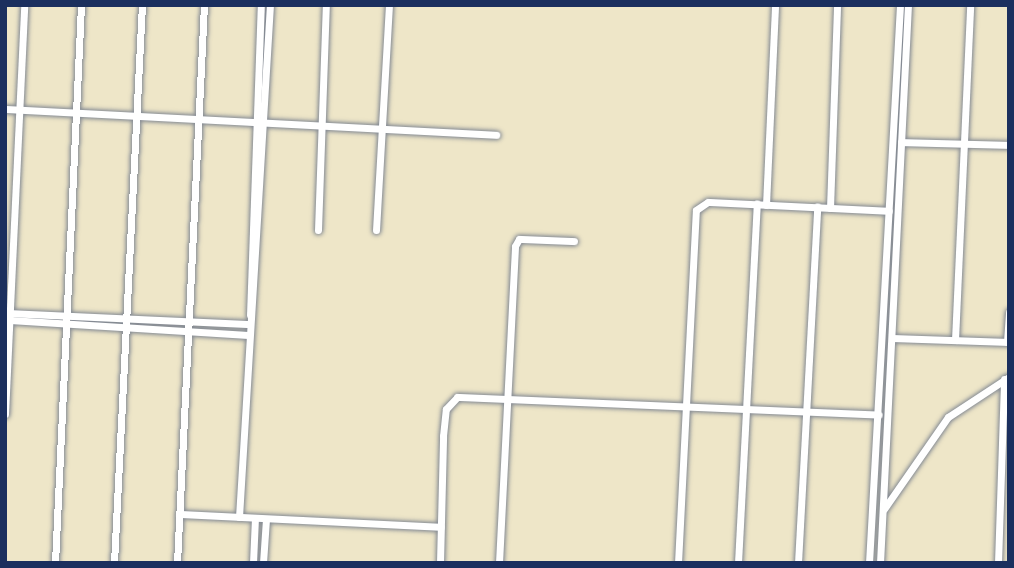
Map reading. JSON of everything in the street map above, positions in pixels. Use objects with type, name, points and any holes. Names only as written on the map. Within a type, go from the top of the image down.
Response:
[{"type":"street","points":[[5,414],[23,5]]},
{"type":"street","points":[[55,563],[80,5]]},
{"type":"street","points":[[114,563],[142,5]]},
{"type":"street","points":[[177,563],[204,5]]},
{"type":"street","points":[[239,517],[250,320],[261,5]]},
{"type":"street","points":[[250,320],[257,302],[270,5]]},
{"type":"street","points":[[318,230],[326,5]]},
{"type":"street","points":[[376,230],[389,5]]},
{"type":"street","points":[[766,205],[775,5]]},
{"type":"street","points":[[830,208],[837,5]]},
{"type":"street","points":[[869,563],[874,524],[900,5]]},
{"type":"street","points":[[880,563],[908,5]]},
{"type":"street","points":[[955,340],[970,5]]},
{"type":"street","points":[[5,109],[255,120],[496,135]]},
{"type":"street","points":[[901,142],[1009,145]]},
{"type":"street","points":[[678,563],[696,210],[708,202],[889,211]]},
{"type":"street","points":[[738,563],[757,204]]},
{"type":"street","points":[[798,563],[817,207]]},
{"type":"street","points":[[499,563],[515,246],[519,239],[574,242]]},
{"type":"street","points":[[892,338],[1008,342],[1009,312]]},
{"type":"street","points":[[8,316],[188,326],[249,335]]},
{"type":"street","points":[[188,326],[250,320]]},
{"type":"street","points":[[874,524],[948,417],[1007,378]]},
{"type":"street","points":[[998,563],[1005,490],[1007,378]]},
{"type":"street","points":[[439,563],[446,409],[468,394],[879,415]]},
{"type":"street","points":[[179,514],[441,527]]},
{"type":"street","points":[[253,563],[255,518]]},
{"type":"street","points":[[263,563],[266,519]]}]
